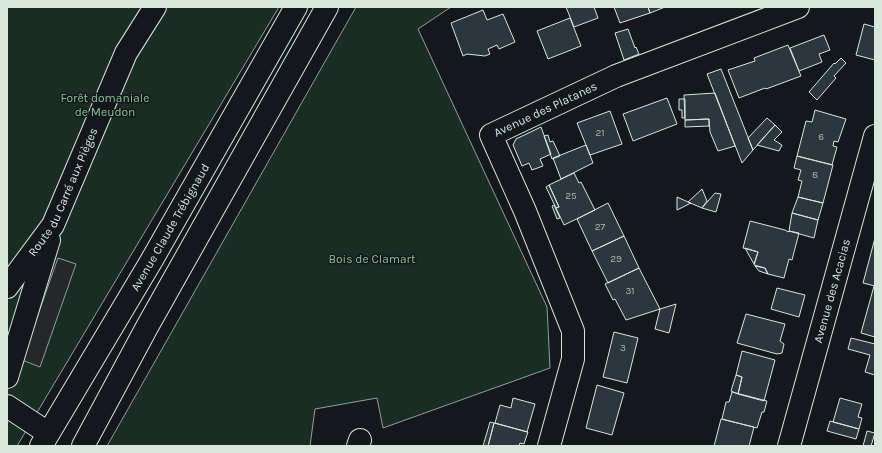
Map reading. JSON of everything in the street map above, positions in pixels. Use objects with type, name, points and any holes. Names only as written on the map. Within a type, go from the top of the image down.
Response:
[{"type":"street","name":"Route du Carré aux Pièges","points":[[7,287],[53,225],[126,53],[155,7]]},
{"type":"street","name":"Avenue Claude Trébignaud","points":[[45,440],[153,258],[296,7]]},
{"type":"street","points":[[83,446],[146,327],[327,7]]},
{"type":"street","name":"Avenue des Platanes","points":[[549,446],[573,359],[573,331],[525,211],[490,135],[616,76],[798,7]]},
{"type":"street","name":"Avenue des Acacias","points":[[789,446],[875,136]]},
{"type":"street","points":[[7,377],[53,225]]},
{"type":"street","points":[[7,406],[45,440]]},
{"type":"green space","name":"Forêt domaniale de Meudon","points":[[7,7],[279,7],[17,446],[7,446]]},
{"type":"green space","name":"Bois de Clamart","points":[[356,7],[451,7],[418,29],[547,307],[550,368],[383,428],[377,398],[315,409],[310,446],[107,446]]},
{"type":"shaded area","points":[[58,258],[76,264],[40,367],[22,360]]},
{"type":"building","points":[[566,7],[594,7],[598,18],[574,27]]},
{"type":"building","points":[[614,7],[648,7],[650,13],[620,23]]},
{"type":"building","points":[[648,7],[665,7],[650,13]]},
{"type":"building","points":[[483,10],[487,20],[503,14],[515,42],[499,49],[497,45],[488,49],[490,54],[485,56],[467,54],[463,56],[451,23]]},
{"type":"building","points":[[570,18],[581,46],[548,59],[537,31]]},
{"type":"building","points":[[864,24],[875,27],[875,60],[856,55]]},
{"type":"building","points":[[628,29],[635,48],[636,47],[639,54],[624,60],[615,33]]},
{"type":"building","points":[[824,35],[830,50],[819,54],[822,62],[799,71],[790,48]]},
{"type":"building","points":[[788,45],[801,76],[739,98],[728,70],[755,61],[754,58]]},
{"type":"building","points":[[841,58],[846,63],[834,76],[836,78],[817,100],[809,92],[834,63],[835,64]]},
{"type":"building","points":[[721,69],[753,150],[742,163],[707,74]]},
{"type":"building","points":[[715,93],[735,146],[718,151],[710,132],[709,119],[685,120],[684,95]]},
{"type":"building","points":[[667,98],[677,124],[633,141],[623,114]]},
{"type":"building","points":[[679,99],[685,99],[685,118],[682,118],[682,110],[679,110]]},
{"type":"building","points":[[815,110],[846,119],[838,142],[834,141],[833,146],[837,147],[832,165],[797,156],[806,121],[812,122]]},
{"type":"building","points":[[610,111],[622,144],[590,155],[577,123]]},
{"type":"building","points":[[767,118],[775,125],[753,150],[748,138]]},
{"type":"building","points":[[709,119],[709,126],[685,127],[685,120]]},
{"type":"building","points":[[775,125],[782,132],[774,140],[782,145],[779,151],[757,145]]},
{"type":"building","points":[[541,127],[551,154],[540,159],[543,166],[532,170],[529,163],[522,166],[513,145],[516,139]]},
{"type":"building","points":[[548,135],[550,142],[553,141],[560,156],[552,159],[544,136]]},
{"type":"building","points":[[586,145],[593,163],[561,179],[553,158]]},
{"type":"building","points":[[797,156],[833,165],[823,203],[798,197],[802,181],[798,180],[801,170],[794,168]]},
{"type":"building","points":[[574,173],[579,183],[581,182],[595,210],[564,225],[556,208],[559,207],[549,185]]},
{"type":"building","points":[[549,185],[559,207],[556,208],[546,187]]},
{"type":"building","points":[[702,189],[707,201],[702,208],[688,202]]},
{"type":"building","points":[[715,193],[721,194],[716,212],[702,208]]},
{"type":"building","points":[[677,197],[688,202],[691,203],[677,210]]},
{"type":"building","points":[[798,197],[823,203],[818,220],[792,213]]},
{"type":"building","points":[[608,203],[624,236],[592,251],[577,219]]},
{"type":"building","points":[[554,205],[560,218],[557,219],[552,206]]},
{"type":"building","points":[[792,213],[818,220],[814,238],[789,231]]},
{"type":"building","points":[[750,221],[788,232],[799,233],[792,260],[789,259],[784,278],[768,274],[765,268],[754,265],[758,252],[743,248]]},
{"type":"building","points":[[624,236],[639,268],[608,283],[592,251]]},
{"type":"building","points":[[875,238],[875,286],[863,283]]},
{"type":"building","points":[[745,248],[758,252],[754,264]]},
{"type":"building","points":[[755,266],[765,268],[768,274],[759,271]]},
{"type":"building","points":[[639,268],[660,309],[626,320],[605,284]]},
{"type":"building","points":[[875,286],[875,337],[861,333]]},
{"type":"building","points":[[777,288],[805,295],[799,317],[771,309]]},
{"type":"building","points":[[676,304],[669,333],[655,329],[660,309]]},
{"type":"building","points":[[746,314],[785,324],[780,341],[784,344],[782,353],[777,354],[737,343]]},
{"type":"building","points":[[614,332],[638,338],[627,383],[603,377]]},
{"type":"building","points":[[851,338],[875,344],[875,375],[865,372],[870,355],[848,349]]},
{"type":"building","points":[[742,351],[775,360],[764,401],[738,394],[742,377],[736,375]]},
{"type":"building","points":[[736,375],[742,377],[738,394],[731,391]]},
{"type":"building","points":[[597,385],[624,393],[612,435],[586,428]]},
{"type":"building","points":[[732,392],[767,401],[757,428],[722,419],[726,402],[729,402]]},
{"type":"building","points":[[513,398],[535,404],[527,432],[495,423],[500,405],[511,408]]},
{"type":"building","points":[[840,398],[862,404],[858,417],[862,418],[859,429],[833,422]]},
{"type":"building","points":[[721,419],[754,427],[749,446],[714,446]]},
{"type":"building","points":[[830,421],[859,429],[856,439],[827,431]]},
{"type":"building","points":[[490,422],[494,423],[488,446],[483,446]]},
{"type":"building","points":[[494,423],[528,432],[524,444],[520,443],[519,446],[488,446]]},
{"type":"building","points":[[867,431],[875,433],[871,446],[863,446]]}]
